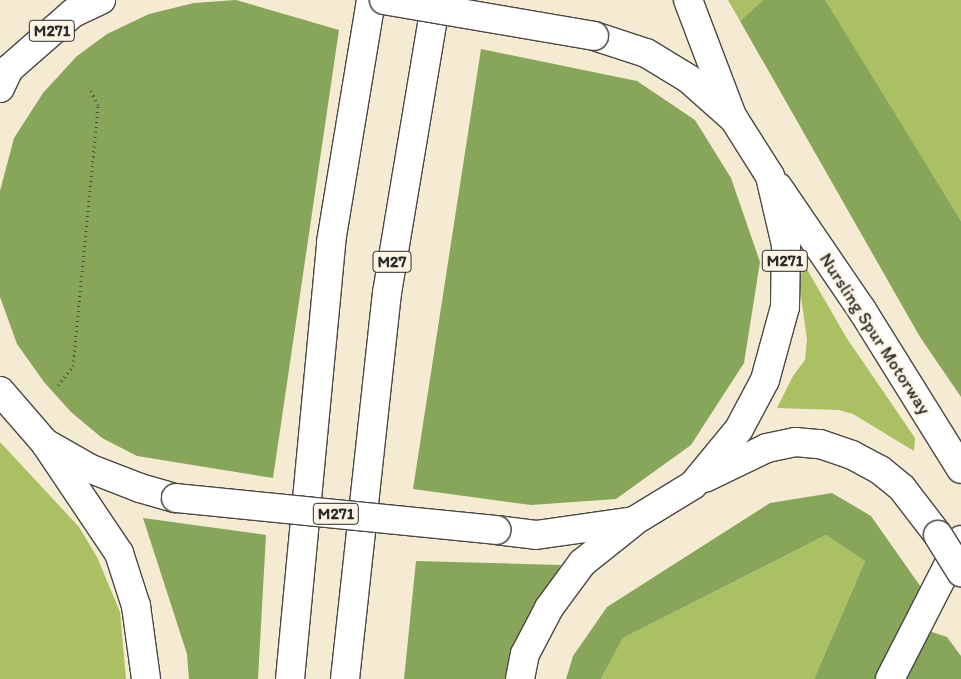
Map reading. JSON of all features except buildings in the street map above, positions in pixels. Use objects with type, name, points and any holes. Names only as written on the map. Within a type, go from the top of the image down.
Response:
[{"type":"main road","name":"M271","points":[[3,77],[80,7],[101,0]]},
{"type":"main road","points":[[290,679],[331,242],[372,0]]},
{"type":"main road","name":"M271","points":[[384,0],[594,36],[653,57],[689,79],[734,119],[770,176],[786,246],[785,306],[765,380],[739,429],[693,486]]},
{"type":"main road","name":"M27","points":[[344,679],[387,294],[436,0]]},
{"type":"main road","points":[[688,0],[734,119]]},
{"type":"main road","name":"Nursling Spur Motorway","points":[[770,176],[862,310],[961,470]]},
{"type":"main road","name":"M271","points":[[0,391],[45,443],[91,468],[140,488],[176,498],[536,535],[634,521],[693,486],[767,448],[795,442],[820,444],[852,454],[880,470],[902,488],[950,537],[961,572]]},
{"type":"main road","points":[[45,443],[118,553],[136,606],[146,679]]},
{"type":"main road","points":[[520,679],[525,654],[548,608],[582,564],[634,521]]},
{"type":"main road","points":[[890,679],[950,537]]},
{"type":"path","points":[[58,385],[73,366],[98,105],[89,87]]},
{"type":"green space","points":[[236,0],[339,30],[273,478],[137,456],[102,438],[71,412],[44,382],[17,344],[0,297],[0,191],[14,138],[43,93],[77,56],[107,34],[149,14],[194,3]]},
{"type":"green space","points":[[728,0],[763,0],[740,21]]},
{"type":"green space","points":[[763,0],[825,0],[961,221],[961,397],[920,337],[740,21]]},
{"type":"green space","points":[[825,0],[961,0],[961,221],[842,32]]},
{"type":"green space","points":[[481,49],[637,81],[695,120],[731,178],[760,262],[744,363],[691,445],[616,499],[531,505],[413,489]]},
{"type":"green space","points":[[804,264],[846,337],[915,438],[914,451],[853,414],[839,410],[777,408],[793,376],[805,360],[807,339],[799,283]]},
{"type":"green space","points":[[0,442],[79,527],[97,557],[120,612],[126,679],[0,679]]},
{"type":"green space","points":[[832,493],[871,516],[923,590],[878,679],[814,679],[865,561],[826,535],[623,638],[601,679],[566,679],[573,656],[607,607],[770,503]]},
{"type":"green space","points":[[143,518],[266,535],[258,679],[189,679],[187,654]]},
{"type":"green space","points":[[826,535],[865,561],[814,679],[601,679],[623,638]]},
{"type":"green space","points":[[416,561],[561,565],[507,679],[404,679]]},
{"type":"green space","points":[[926,630],[947,637],[961,656],[961,679],[903,679]]}]
